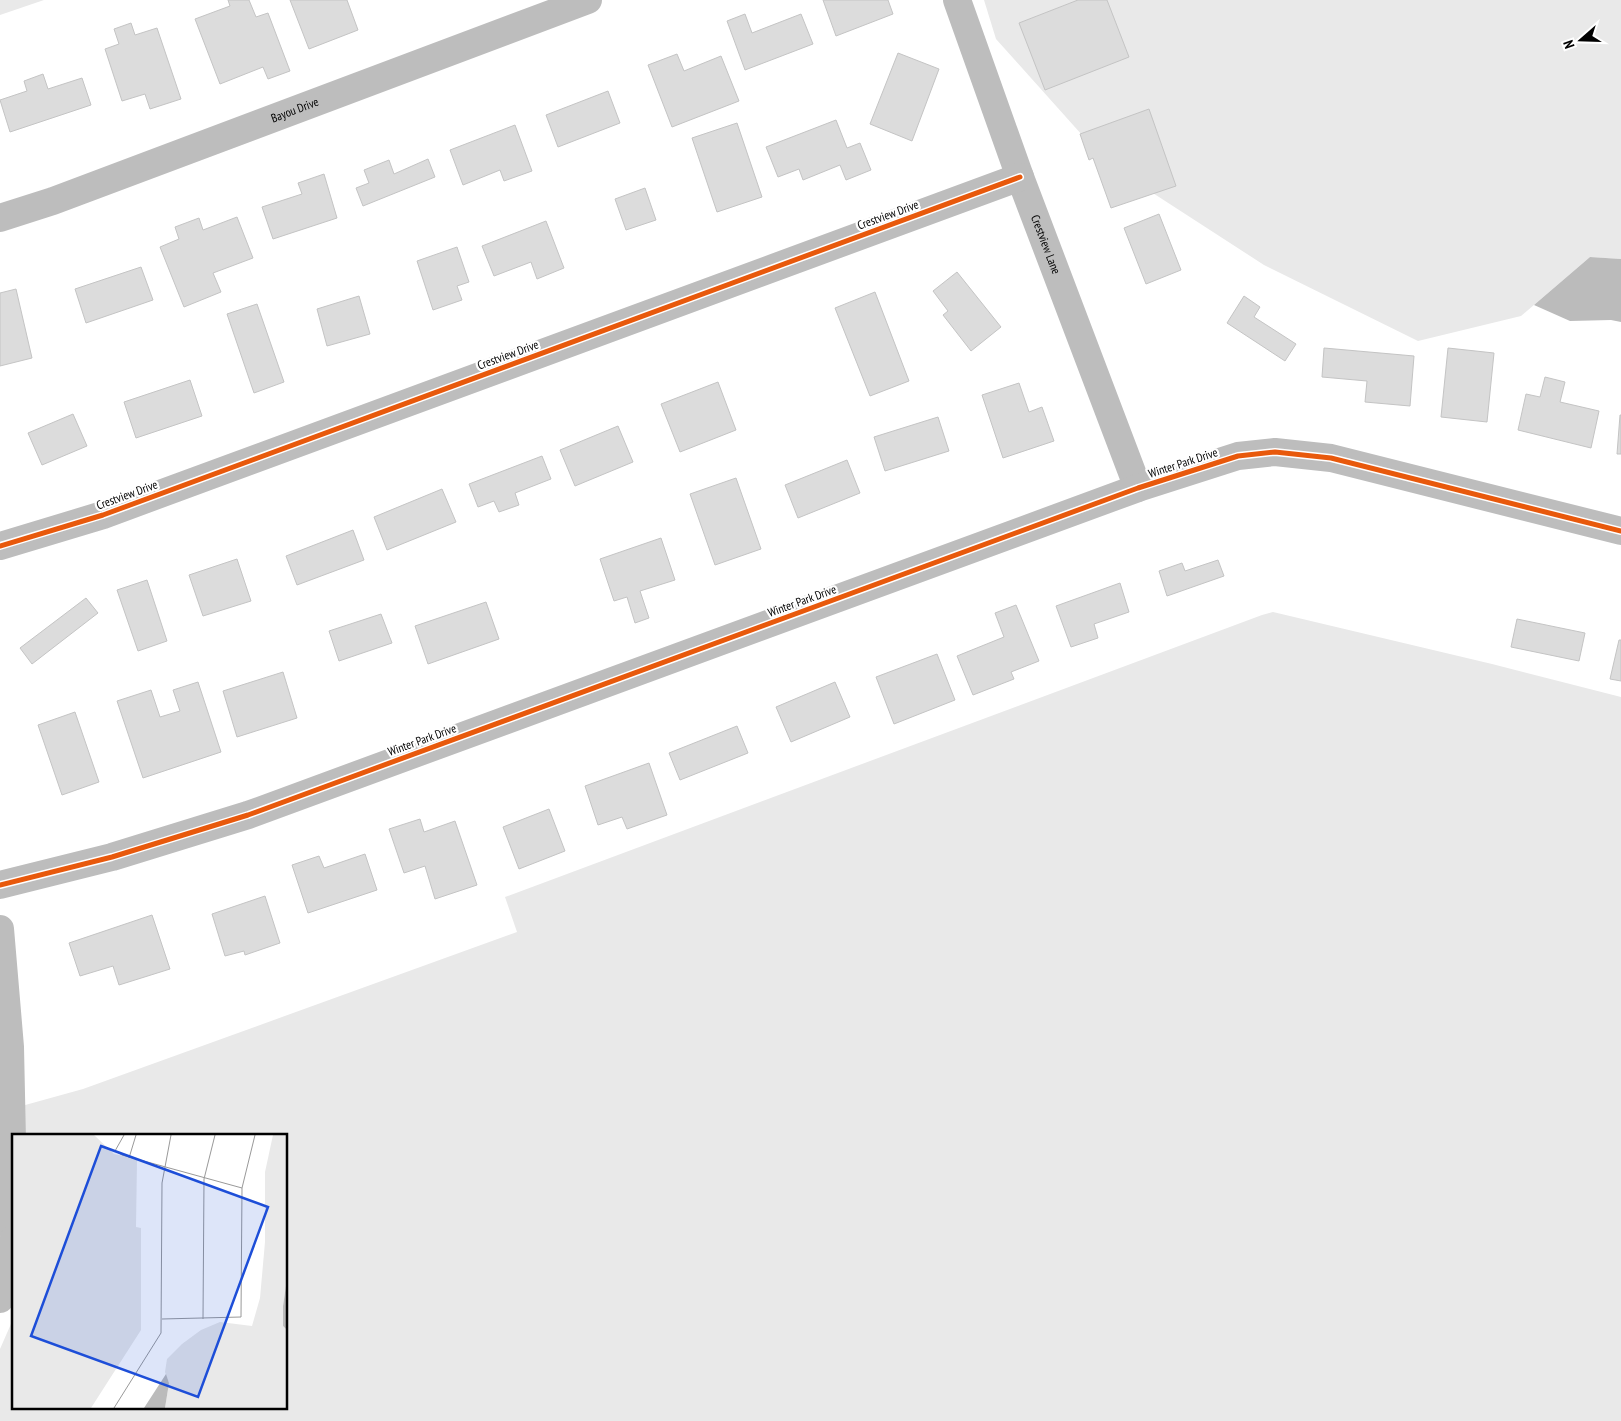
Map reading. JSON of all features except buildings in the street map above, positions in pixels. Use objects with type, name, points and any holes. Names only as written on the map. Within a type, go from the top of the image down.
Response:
[{"type":"street","name":"Bayou Drive","points":[[0,218],[53,201],[588,0]]},
{"type":"street","name":"Crestview Lane","points":[[957,0],[1020,177],[1138,488]]},
{"type":"street","name":"Crestview Drive","points":[[0,546],[102,515],[1020,177]]},
{"type":"street","name":"Winter Park Drive","points":[[0,884],[112,857],[248,815],[1138,488],[1238,456],[1275,452],[1331,458],[1621,531]]},
{"type":"street","points":[[0,929],[10,1047],[6,1174],[12,1221]]},
{"type":"street","points":[[0,1299],[12,1246]]},
{"type":"shaded area","points":[[0,0],[44,0],[0,15]]},
{"type":"shaded area","points":[[984,0],[1621,0],[1621,259],[1590,257],[1521,316],[1418,341],[1264,265],[1108,164],[996,39]]},
{"type":"shaded area","points":[[1590,257],[1621,259],[1621,322],[1611,320],[1570,321],[1534,305]]},
{"type":"shaded area","points":[[1273,612],[1621,697],[1621,1421],[0,1421],[0,1349],[12,1322],[12,1408],[288,1408],[288,1134],[13,1134],[0,1112],[83,1089],[517,932],[505,897]]},
{"type":"cycle path","points":[[0,546],[103,515],[1020,177]]},
{"type":"cycle path","points":[[0,885],[112,857],[248,815],[1138,488],[1238,456],[1275,452],[1331,458],[1621,531]]}]
